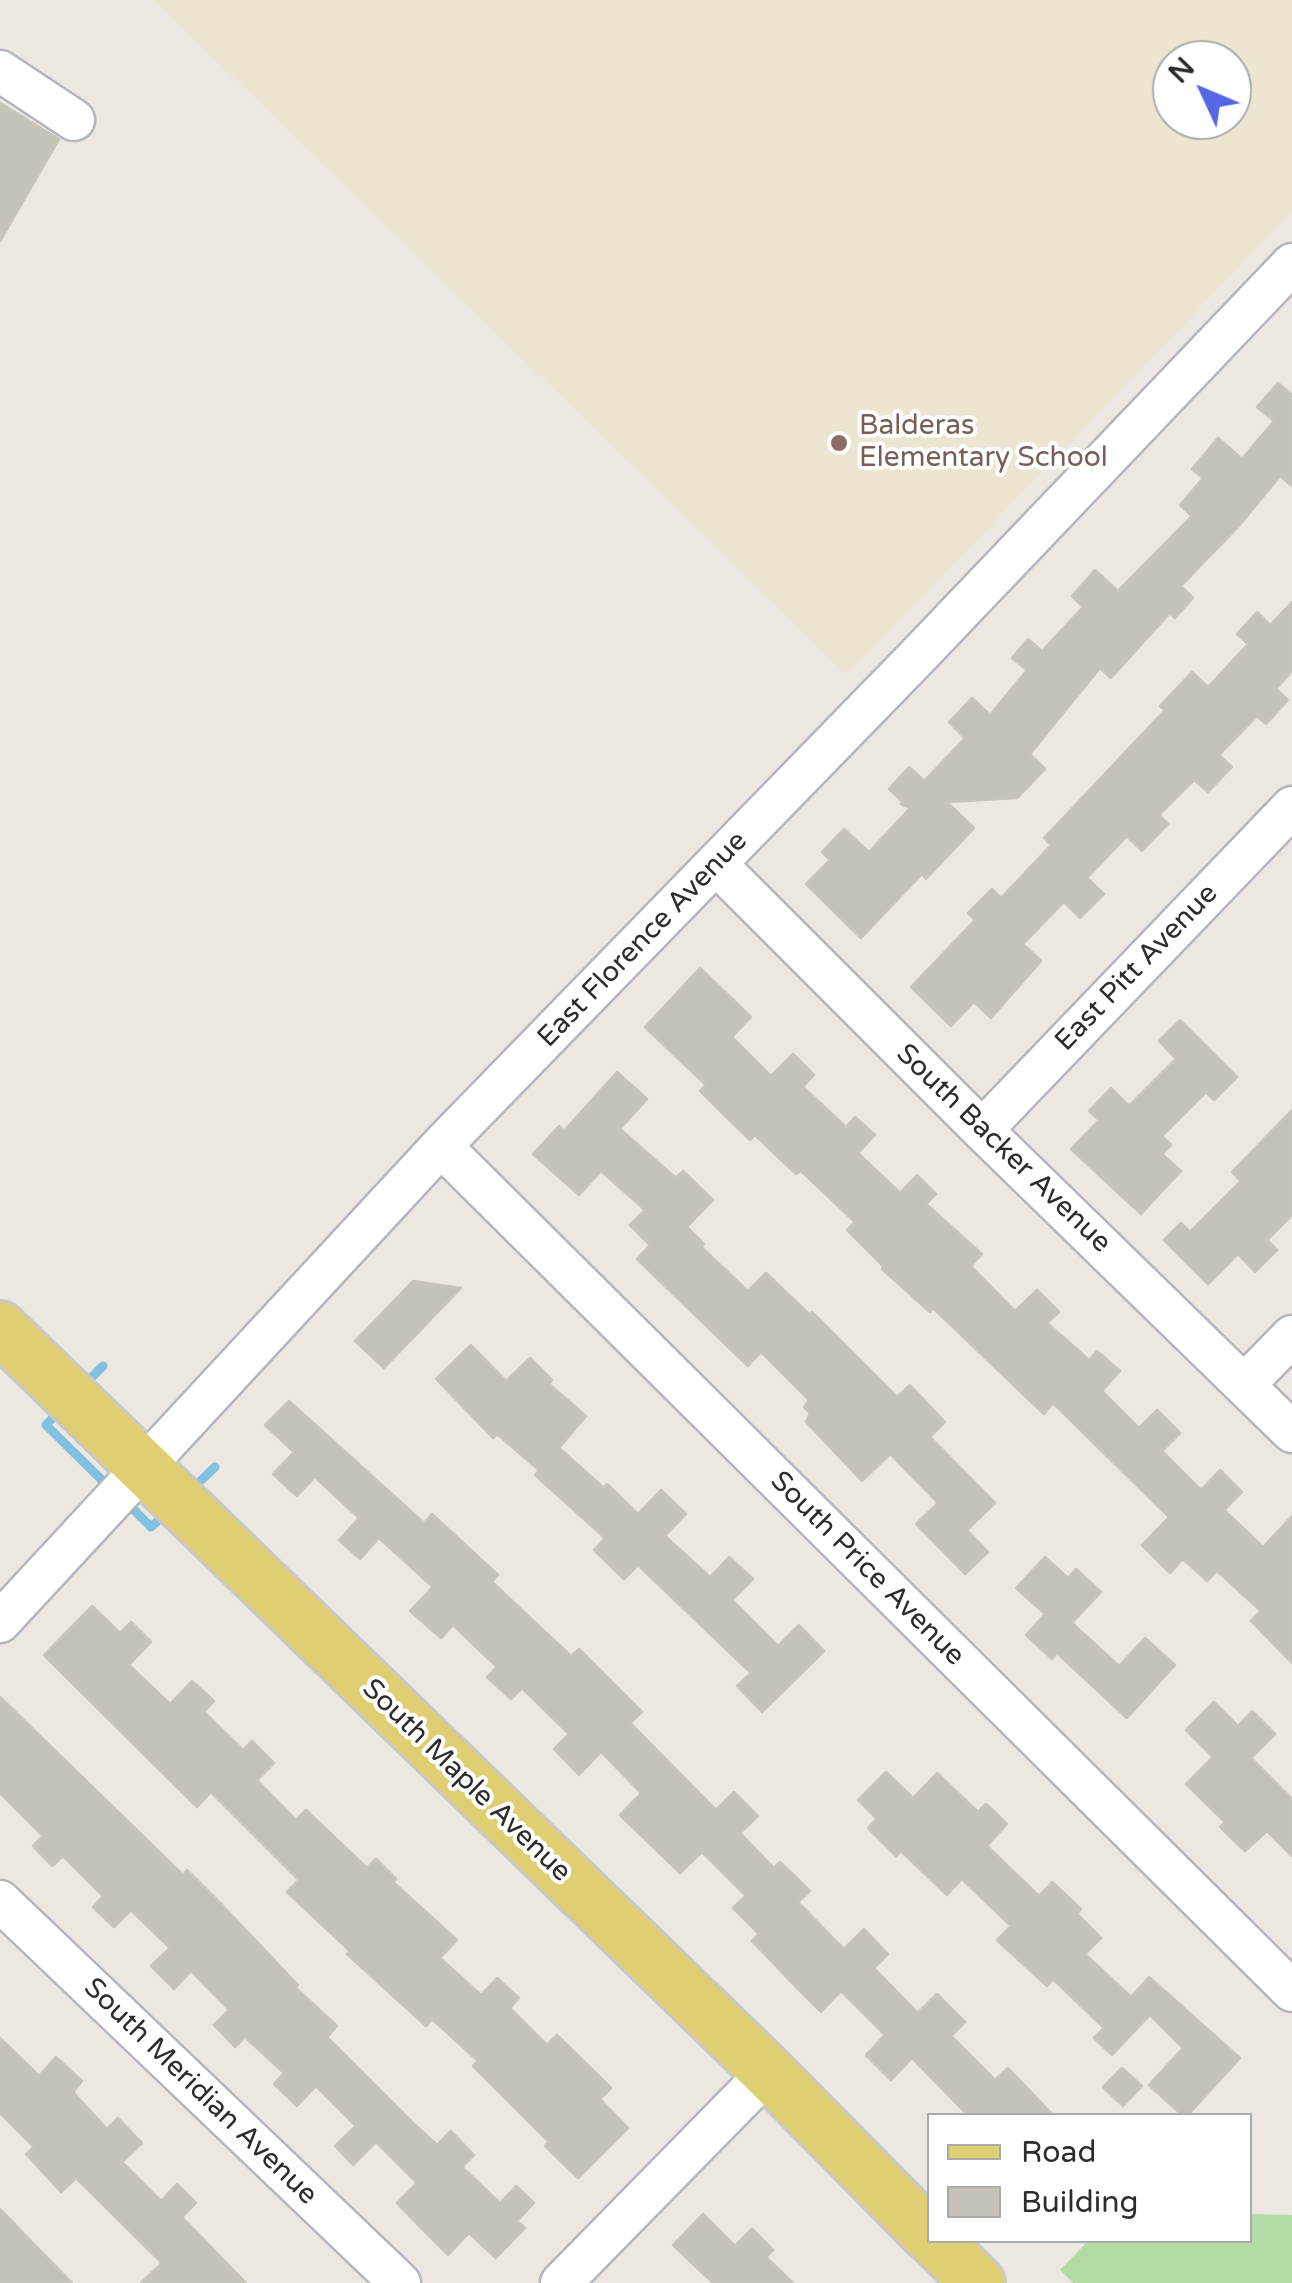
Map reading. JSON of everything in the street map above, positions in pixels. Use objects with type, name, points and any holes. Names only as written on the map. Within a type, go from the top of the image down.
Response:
[{"type":"main road","name":"South Maple Avenue","points":[[0,1328],[927,2231]]},
{"type":"main road","points":[[939,2243],[978,2283]]},
{"type":"street","points":[[0,71],[74,120]]},
{"type":"street","name":"East Florence Avenue","points":[[0,1622],[441,1146],[717,865],[1292,264]]},
{"type":"street","name":"East Pitt Avenue","points":[[982,1130],[1292,806]]},
{"type":"street","name":"South Backer Avenue","points":[[717,865],[1292,1432]]},
{"type":"street","name":"South Price Avenue","points":[[441,1146],[1292,1991]]},
{"type":"street","points":[[1244,1384],[1292,1336]]},
{"type":"street","name":"South Meridian Avenue","points":[[0,1901],[400,2283]]},
{"type":"street","points":[[562,2283],[768,2072]]},
{"type":"shaded area","name":"Balderas Elementary School","points":[[154,0],[1292,0],[1292,212],[847,675]]},
{"type":"green space","points":[[1252,2214],[1292,2215],[1292,2283],[1073,2283],[1060,2270],[1086,2243],[1252,2243]]},
{"type":"building","points":[[0,103],[59,139],[0,241]]},
{"type":"building","points":[[1278,383],[1292,395],[1292,486],[1280,476],[1181,586],[1193,598],[1175,618],[1170,613],[1111,678],[1100,668],[1030,754],[1045,769],[1017,798],[947,802],[974,828],[926,879],[922,874],[861,938],[806,884],[830,860],[822,852],[844,829],[869,852],[910,808],[901,804],[889,789],[909,767],[924,781],[965,738],[949,722],[972,698],[990,715],[1027,670],[1012,658],[1028,639],[1042,651],[1083,607],[1072,596],[1095,570],[1118,591],[1192,516],[1180,505],[1203,478],[1192,469],[1218,438],[1242,459],[1274,421],[1257,407]]},
{"type":"building","points":[[1292,602],[1292,671],[1276,689],[1288,700],[1266,724],[1257,716],[1219,755],[1232,767],[1208,792],[1194,780],[1159,815],[1168,824],[1142,851],[1127,836],[1087,878],[1104,894],[1080,918],[1064,902],[1023,944],[1041,961],[991,1018],[974,1002],[951,1026],[911,987],[975,920],[968,913],[992,889],[1001,898],[1051,845],[1044,838],[1165,710],[1160,706],[1192,672],[1208,687],[1248,644],[1237,634],[1257,612],[1270,625]]},
{"type":"building","points":[[700,968],[751,1017],[732,1037],[771,1076],[793,1054],[814,1075],[803,1087],[846,1127],[855,1117],[875,1135],[858,1153],[900,1193],[917,1175],[936,1194],[926,1204],[982,1254],[971,1266],[1015,1311],[1037,1290],[1059,1312],[1047,1323],[1089,1360],[1097,1351],[1120,1371],[1102,1391],[1139,1428],[1157,1410],[1180,1433],[1162,1451],[1201,1490],[1220,1470],[1242,1492],[1224,1510],[1263,1547],[1292,1516],[1292,1663],[1251,1621],[1261,1611],[1217,1571],[1207,1581],[1183,1559],[1170,1573],[1142,1545],[1169,1517],[1053,1403],[1044,1414],[933,1308],[930,1312],[882,1269],[847,1230],[855,1222],[801,1171],[796,1174],[755,1135],[750,1140],[700,1091],[706,1085],[645,1027]]},
{"type":"building","points":[[1180,1020],[1237,1077],[1214,1100],[1206,1092],[1162,1136],[1171,1145],[1162,1154],[1181,1171],[1141,1214],[1071,1149],[1099,1120],[1089,1111],[1111,1088],[1129,1106],[1176,1059],[1159,1041]]},
{"type":"building","points":[[617,1072],[647,1099],[620,1129],[676,1178],[683,1171],[713,1200],[687,1227],[704,1244],[701,1247],[748,1291],[766,1273],[810,1315],[812,1312],[897,1397],[910,1385],[945,1422],[930,1437],[995,1503],[967,1530],[988,1552],[965,1574],[916,1524],[938,1503],[890,1454],[862,1481],[806,1422],[810,1413],[804,1407],[809,1400],[761,1352],[748,1366],[637,1259],[650,1245],[630,1225],[645,1210],[601,1171],[579,1195],[533,1154],[559,1126],[564,1131]]},
{"type":"building","points":[[1292,1110],[1292,1215],[1267,1240],[1277,1250],[1255,1272],[1238,1254],[1208,1284],[1164,1240],[1181,1223],[1190,1232],[1241,1181],[1232,1172]]},
{"type":"building","points":[[413,1281],[461,1288],[384,1368],[355,1341]]},
{"type":"building","points":[[471,1345],[506,1381],[530,1358],[552,1380],[549,1384],[586,1416],[559,1448],[604,1488],[607,1484],[638,1514],[661,1490],[686,1514],[665,1536],[710,1577],[729,1557],[753,1579],[732,1600],[778,1646],[799,1625],[824,1651],[762,1712],[737,1686],[751,1673],[638,1565],[624,1579],[594,1550],[605,1538],[535,1475],[539,1470],[497,1434],[493,1438],[436,1379]]},
{"type":"building","points":[[289,1401],[424,1523],[432,1514],[498,1575],[492,1582],[571,1656],[579,1649],[642,1712],[630,1723],[716,1810],[734,1792],[758,1816],[740,1833],[774,1868],[780,1862],[810,1891],[798,1902],[844,1949],[864,1929],[888,1954],[874,1968],[918,2013],[937,1994],[965,2022],[951,2036],[995,2080],[1008,2068],[1051,2113],[966,2113],[912,2058],[891,2080],[866,2055],[885,2035],[841,1991],[821,2012],[795,1986],[752,1941],[759,1934],[733,1908],[746,1896],[702,1852],[680,1873],[620,1815],[641,1793],[601,1752],[579,1775],[554,1749],[569,1734],[522,1688],[511,1699],[487,1677],[497,1667],[453,1625],[441,1638],[410,1611],[433,1587],[379,1538],[360,1559],[339,1540],[359,1518],[315,1477],[297,1496],[273,1474],[294,1452],[265,1425]]},
{"type":"building","points":[[1045,1557],[1068,1578],[1076,1569],[1101,1592],[1072,1623],[1119,1666],[1145,1638],[1175,1665],[1127,1718],[1057,1653],[1052,1659],[1026,1635],[1045,1614],[1016,1588]]},
{"type":"building","points":[[92,1606],[120,1633],[131,1622],[151,1642],[129,1665],[170,1704],[192,1681],[214,1701],[204,1712],[243,1750],[252,1741],[274,1763],[257,1780],[296,1820],[306,1810],[367,1868],[376,1859],[396,1879],[393,1882],[457,1940],[440,1958],[481,1995],[497,1978],[519,1998],[510,2008],[547,2045],[557,2035],[611,2088],[600,2099],[628,2128],[578,2178],[545,2146],[549,2142],[473,2066],[478,2061],[432,2019],[426,2026],[287,1892],[299,1880],[211,1792],[197,1807],[44,1655]]},
{"type":"building","points":[[0,1697],[183,1875],[187,1870],[223,1906],[298,1985],[296,1988],[337,2026],[327,2037],[413,2123],[437,2145],[451,2131],[474,2155],[462,2167],[500,2203],[516,2186],[534,2203],[517,2221],[525,2228],[496,2258],[469,2233],[448,2255],[397,2203],[417,2183],[376,2142],[353,2165],[335,2146],[356,2126],[316,2086],[297,2106],[274,2084],[284,2073],[245,2037],[235,2047],[214,2025],[229,2010],[191,1971],[174,1989],[151,1966],[170,1948],[131,1910],[114,1927],[93,1907],[103,1896],[63,1856],[52,1866],[33,1846],[43,1836],[0,1793]]},
{"type":"building","points":[[1214,1702],[1238,1726],[1252,1711],[1275,1734],[1251,1758],[1292,1799],[1292,1856],[1267,1831],[1245,1851],[1220,1827],[1225,1822],[1186,1784],[1213,1757],[1186,1730]]},
{"type":"building","points":[[886,1772],[913,1798],[937,1773],[978,1812],[986,1804],[1007,1824],[987,1846],[1039,1896],[1052,1882],[1081,1909],[1077,1914],[1101,1938],[1085,1954],[1131,1997],[1149,1977],[1240,2058],[1190,2113],[1180,2113],[1149,2085],[1183,2048],[1150,2015],[1112,2055],[1094,2038],[1104,2028],[1053,1979],[1047,1986],[997,1940],[1011,1926],[962,1879],[947,1895],[901,1851],[896,1856],[868,1828],[877,1819],[858,1800]]},
{"type":"building","points":[[0,2038],[39,2076],[56,2057],[82,2081],[73,2092],[107,2129],[118,2118],[142,2143],[122,2162],[161,2201],[177,2184],[196,2203],[182,2217],[246,2283],[141,2283],[162,2263],[76,2178],[61,2192],[26,2154],[34,2147],[0,2113]]},
{"type":"building","points":[[1122,2068],[1142,2086],[1123,2106],[1103,2087]]},
{"type":"building","points":[[0,2209],[72,2283],[0,2283]]},
{"type":"building","points":[[703,2214],[735,2246],[752,2229],[773,2250],[766,2257],[793,2283],[713,2283],[673,2245]]},
{"type":"waterway","points":[[82,1387],[103,1366]]},
{"type":"waterway","points":[[61,1409],[46,1425],[108,1486]]},
{"type":"waterway","points":[[190,1491],[215,1467]]},
{"type":"waterway","points":[[125,1501],[151,1527],[168,1512]]},
{"type":"place","name":"Balderas Elementary School","points":[[839,443]]}]
